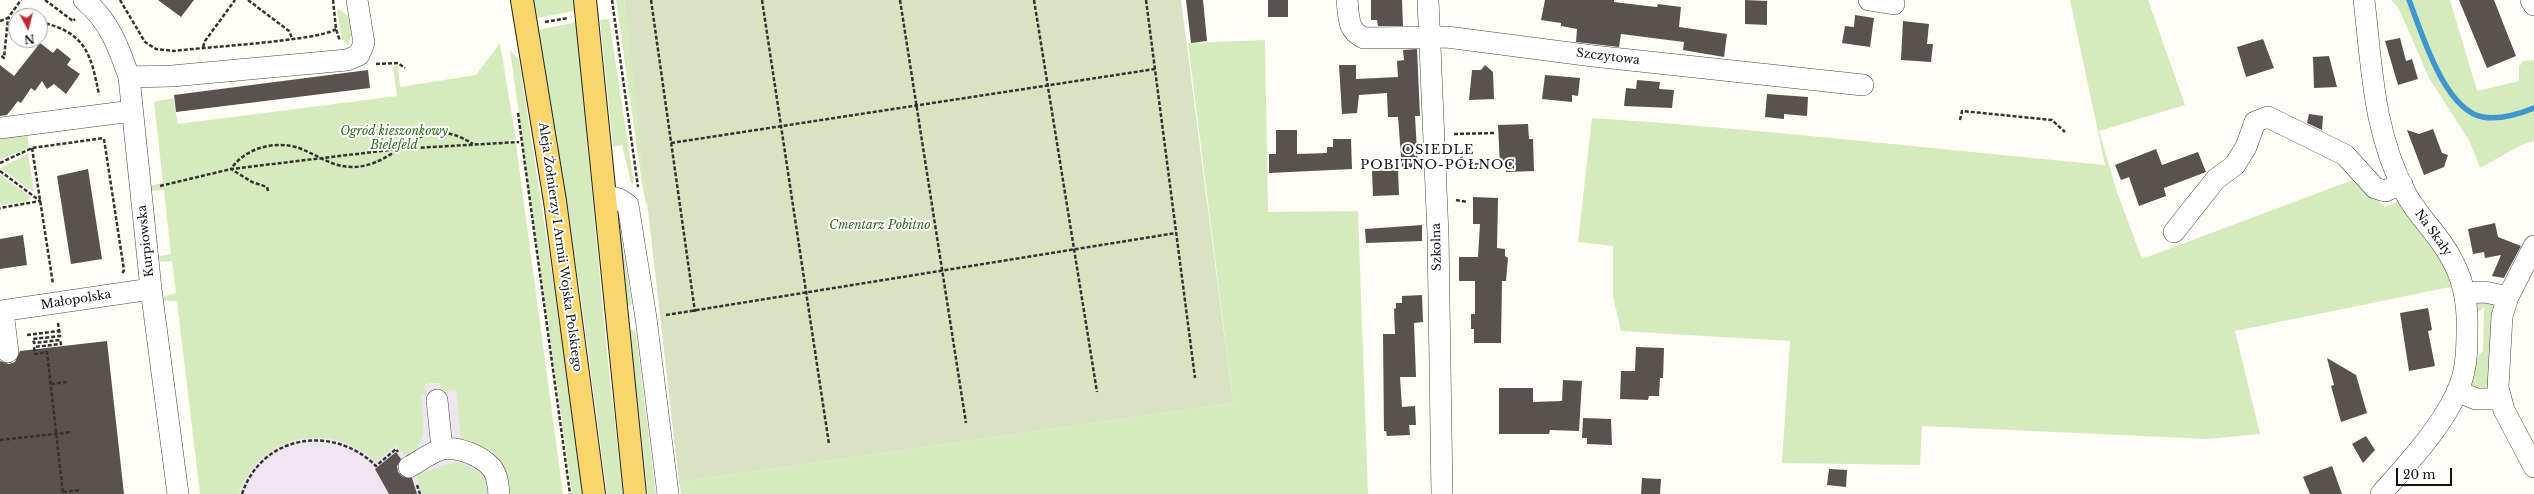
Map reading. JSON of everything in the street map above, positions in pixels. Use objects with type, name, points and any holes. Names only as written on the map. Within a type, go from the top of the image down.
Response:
[{"type":"main road","name":"Aleja Żołnierzy I Armii Wojska Polskiego","points":[[522,0],[555,201],[594,494]]},
{"type":"main road","points":[[586,7],[616,320],[636,494]]},
{"type":"street","points":[[129,77],[172,76],[355,57],[364,43],[358,0]]},
{"type":"street","name":"Szczytowa","points":[[1347,0],[1350,27],[1353,32],[1364,38],[1429,36],[1863,85]]},
{"type":"street","name":"Szkolna","points":[[1428,0],[1434,134],[1442,494]]},
{"type":"street","points":[[1869,0],[1894,4]]},
{"type":"street","name":"Na Skały","points":[[2364,0],[2366,33],[2375,104],[2387,145],[2402,184],[2411,202],[2451,257],[2464,292],[2467,323],[2466,356],[2462,378],[2457,391],[2429,435],[2381,494]]},
{"type":"street","points":[[2531,0],[2534,5]]},
{"type":"street","name":"Kurpiowska","points":[[82,7],[106,23],[119,48],[129,77],[151,289],[178,494]]},
{"type":"street","points":[[0,128],[102,124],[132,111]]},
{"type":"street","points":[[2174,232],[2216,179],[2235,165],[2246,147],[2255,122],[2268,117],[2345,155],[2375,188],[2385,191],[2402,184]]},
{"type":"street","points":[[605,195],[618,199],[628,205],[654,317],[668,494]]},
{"type":"street","points":[[2534,246],[2508,297],[2502,316],[2499,337],[2499,399],[2534,467]]},
{"type":"street","name":"Małopolska","points":[[2,311],[151,289]]},
{"type":"street","points":[[2464,292],[2485,292],[2508,297]]},
{"type":"street","points":[[2,311],[8,352]]},
{"type":"street","points":[[616,320],[654,317]]},
{"type":"street","points":[[2457,391],[2480,400],[2499,399]]},
{"type":"street","points":[[437,400],[442,449]]},
{"type":"street","points":[[413,474],[442,449],[458,450],[476,456],[491,467],[497,479],[499,494]]},
{"type":"path","points":[[44,0],[73,21],[82,7]]},
{"type":"path","points":[[120,0],[145,42],[156,49],[174,50],[329,34],[336,29]]},
{"type":"path","points":[[203,47],[204,41],[234,0]]},
{"type":"path","points":[[248,0],[289,31],[292,38]]},
{"type":"path","points":[[333,0],[336,29],[343,48],[355,57],[375,64],[398,64],[405,68]]},
{"type":"path","points":[[612,0],[638,189]]},
{"type":"path","points":[[651,0],[695,312]]},
{"type":"path","points":[[762,0],[829,444]]},
{"type":"path","points":[[900,0],[966,422]]},
{"type":"path","points":[[1034,0],[1097,392]]},
{"type":"path","points":[[1146,0],[1195,378]]},
{"type":"path","points":[[526,25],[586,7],[614,10]]},
{"type":"path","points":[[0,21],[8,18],[4,58],[0,55]]},
{"type":"path","points":[[48,25],[69,32],[84,46],[93,67],[124,270],[120,276]]},
{"type":"path","points":[[671,143],[1155,68]]},
{"type":"path","points":[[518,109],[570,494]]},
{"type":"path","points":[[1960,120],[1962,111],[2052,120],[2065,132]]},
{"type":"path","points":[[1434,134],[1495,133]]},
{"type":"path","points":[[231,169],[240,158],[252,151],[279,145],[298,148],[336,165],[361,166],[381,161],[410,141],[431,134],[458,136],[473,144]]},
{"type":"path","points":[[0,163],[32,148],[104,139]]},
{"type":"path","points":[[171,182],[206,176],[215,172],[231,169],[318,158],[398,149],[519,142]]},
{"type":"path","points":[[32,148],[54,290]]},
{"type":"path","points":[[1457,166],[1495,163]]},
{"type":"path","points":[[231,169],[252,182],[267,187],[268,191]]},
{"type":"path","points":[[0,171],[40,201]]},
{"type":"path","points":[[0,208],[40,201]]},
{"type":"path","points":[[654,317],[695,312],[807,292],[1176,233]]},
{"type":"path","points":[[58,320],[60,336],[33,339],[34,343],[60,340],[61,344],[34,347],[35,354],[48,352],[63,493],[79,490]]},
{"type":"path","points":[[28,340],[27,334],[59,331]]},
{"type":"path","points":[[51,384],[67,382]]},
{"type":"path","points":[[0,440],[72,432]]},
{"type":"path","points":[[242,494],[252,474],[261,464],[271,455],[294,443],[312,440],[333,441],[358,451],[376,466],[390,454]]},
{"type":"path","points":[[413,474],[420,494]]},
{"type":"shaded area","points":[[508,377],[520,494],[204,494],[195,405]]},
{"type":"green space","points":[[534,0],[573,0],[574,11],[537,18]]},
{"type":"green space","points":[[616,0],[624,0],[648,204],[646,204],[642,184]]},
{"type":"green space","name":"Cmentarz Pobitno","points":[[624,0],[1181,0],[1233,403],[679,482]]},
{"type":"green space","points":[[2070,0],[2148,0],[2185,105],[2099,131],[2117,192],[2142,259],[2358,178],[2384,207],[2402,200],[2428,235],[2455,286],[2235,331],[2260,434],[2208,439],[1922,426],[1920,465],[1782,463],[1790,341],[1621,331],[1613,296],[1613,246],[1578,242],[1592,118],[1784,133],[2105,165]]},
{"type":"green space","points":[[2391,0],[2450,0],[2477,91],[2519,81],[2519,67],[2523,61],[2534,60],[2534,141],[2521,145],[2480,168],[2470,142],[2429,78],[2398,7]]},
{"type":"green space","points":[[337,9],[342,11],[350,19],[352,30],[350,40],[347,45],[342,39]]},
{"type":"green space","points":[[609,19],[634,183],[631,183],[622,145],[613,147],[600,20]]},
{"type":"green space","points":[[576,22],[607,353],[623,494],[607,494],[581,298],[539,30]]},
{"type":"green space","points":[[1265,40],[1268,212],[1358,211],[1368,494],[681,494],[679,482],[1233,403],[1188,43]]},
{"type":"green space","name":"Ogród kieszonkowy Bielefeld","points":[[500,43],[516,140],[509,140],[509,144],[516,144],[563,494],[506,494],[461,440],[456,390],[441,392],[440,383],[425,384],[426,394],[421,394],[424,422],[422,437],[419,444],[407,459],[396,445],[376,462],[358,449],[338,441],[318,438],[298,440],[279,446],[263,458],[249,474],[239,494],[200,494],[177,301],[165,301],[162,297],[176,293],[172,261],[161,262],[158,258],[160,256],[171,254],[164,190],[151,191],[149,186],[163,183],[154,102],[173,98],[178,124],[397,96],[393,67],[398,66],[400,87],[476,75]]},
{"type":"green space","points":[[510,50],[519,60],[563,343],[582,494],[572,494]]},
{"type":"green space","points":[[27,131],[29,148],[0,159],[0,135]]},
{"type":"green space","points":[[28,154],[34,192],[0,168]]},
{"type":"green space","points":[[0,175],[30,196],[28,201],[0,205]]},
{"type":"green space","points":[[619,224],[632,303],[629,306],[627,304]]},
{"type":"green space","points":[[2479,301],[2493,303],[2494,307],[2489,388],[2486,391],[2474,389],[2470,378],[2473,363],[2483,351],[2484,307],[2477,313],[2475,307]]},
{"type":"green space","points":[[632,329],[636,333],[656,494],[648,494],[630,331]]},
{"type":"green space","points":[[455,462],[468,466],[479,472],[486,481],[491,494],[422,494],[416,475]]},
{"type":"building","points":[[158,0],[194,0],[181,17]]},
{"type":"building","points":[[1186,0],[1203,0],[1207,41],[1191,43]]},
{"type":"building","points":[[1268,0],[1288,0],[1288,17],[1268,17]]},
{"type":"building","points":[[1371,0],[1402,0],[1403,26],[1378,26],[1377,20],[1371,20]]},
{"type":"building","points":[[1545,0],[1614,0],[1614,2],[1647,6],[1657,7],[1658,4],[1681,7],[1679,27],[1727,34],[1724,57],[1683,50],[1684,42],[1621,34],[1619,47],[1576,42],[1577,29],[1561,26],[1561,23],[1541,20]]},
{"type":"building","points":[[1745,0],[1767,1],[1767,25],[1745,24]]},
{"type":"building","points":[[2459,0],[2494,0],[2516,56],[2487,68]]},
{"type":"building","points":[[1855,15],[1874,18],[1870,47],[1842,43],[1845,26],[1854,27]]},
{"type":"building","points":[[1903,21],[1929,24],[1927,44],[1933,44],[1931,62],[1901,60]]},
{"type":"building","points":[[2400,38],[2406,61],[2412,59],[2418,79],[2398,85],[2385,41]]},
{"type":"building","points":[[2263,39],[2274,68],[2246,77],[2237,47]]},
{"type":"building","points":[[36,48],[46,48],[53,53],[57,48],[71,59],[67,65],[80,74],[66,94],[54,84],[47,89],[42,81],[35,91],[31,88],[21,103],[18,101],[7,115],[0,116],[0,65],[14,76]]},
{"type":"building","points":[[1417,49],[1420,116],[1415,116],[1418,168],[1402,169],[1398,117],[1388,117],[1387,93],[1359,95],[1357,113],[1342,114],[1339,65],[1356,65],[1356,79],[1398,77],[1397,61],[1404,60],[1403,50]]},
{"type":"building","points":[[2329,56],[2337,87],[2314,88],[2313,57]]},
{"type":"building","points":[[1485,65],[1493,72],[1494,99],[1469,100],[1472,70],[1481,70]]},
{"type":"building","points":[[368,70],[370,88],[176,112],[174,95]]},
{"type":"building","points":[[1545,75],[1580,78],[1578,96],[1572,95],[1572,102],[1542,99]]},
{"type":"building","points":[[1637,80],[1660,82],[1659,89],[1674,90],[1672,108],[1624,106],[1626,88],[1636,89]]},
{"type":"building","points":[[1767,94],[1808,97],[1807,116],[1784,114],[1784,119],[1765,117]]},
{"type":"building","points":[[2309,114],[2323,116],[2322,130],[2307,123]]},
{"type":"building","points":[[1528,124],[1529,139],[1533,139],[1534,171],[1506,172],[1506,166],[1500,166],[1498,125]]},
{"type":"building","points":[[2433,129],[2442,153],[2448,155],[2444,167],[2424,175],[2407,130],[2419,134]]},
{"type":"building","points":[[1276,130],[1297,130],[1297,154],[1327,153],[1327,147],[1333,147],[1333,139],[1351,139],[1352,169],[1269,173],[1269,154],[1276,154]]},
{"type":"building","points":[[2156,149],[2162,165],[2198,152],[2206,172],[2164,188],[2166,196],[2139,206],[2129,177],[2121,180],[2115,165]]},
{"type":"building","points":[[88,169],[102,259],[71,264],[57,176]]},
{"type":"building","points":[[1398,170],[1399,195],[1373,196],[1372,171]]},
{"type":"building","points":[[1473,197],[1498,198],[1497,248],[1505,249],[1505,256],[1508,258],[1506,281],[1502,281],[1501,343],[1474,343],[1474,329],[1471,329],[1471,314],[1475,314],[1475,281],[1459,281],[1459,257],[1478,257],[1480,224],[1473,224]]},
{"type":"building","points":[[2495,223],[2498,237],[2521,246],[2504,278],[2492,276],[2501,255],[2485,258],[2484,252],[2473,254],[2468,229]]},
{"type":"building","points":[[1422,225],[1422,241],[1366,243],[1365,229]]},
{"type":"building","points":[[23,235],[27,265],[0,269],[0,239]]},
{"type":"building","points":[[1422,295],[1423,322],[1414,323],[1416,377],[1400,377],[1402,407],[1415,406],[1416,425],[1409,425],[1410,435],[1387,436],[1386,431],[1384,431],[1383,334],[1395,334],[1394,309],[1396,308],[1396,303],[1402,303],[1402,296]]},
{"type":"building","points":[[2428,308],[2432,330],[2428,331],[2435,366],[2409,371],[2400,313]]},
{"type":"building","points":[[107,341],[124,494],[0,494],[0,361],[9,364],[15,362],[20,351]]},
{"type":"building","points":[[1636,347],[1664,348],[1663,378],[1660,378],[1659,396],[1649,396],[1648,400],[1620,399],[1621,371],[1635,371]]},
{"type":"building","points":[[2327,358],[2356,375],[2367,413],[2341,422],[2331,386],[2334,385]]},
{"type":"building","points":[[1563,380],[1582,381],[1579,431],[1550,430],[1549,434],[1499,434],[1499,388],[1533,388],[1533,402],[1562,401]]},
{"type":"building","points":[[1583,418],[1611,419],[1612,445],[1587,444],[1587,438],[1582,438]]},
{"type":"building","points":[[2366,436],[2375,450],[2363,463],[2352,444]]},
{"type":"building","points":[[396,452],[401,459],[397,466],[398,472],[403,477],[412,478],[417,494],[389,494],[375,469]]},
{"type":"building","points":[[2332,466],[2342,494],[2310,494],[2303,477]]},
{"type":"building","points":[[1829,469],[1847,470],[1846,487],[1827,485]]},
{"type":"building","points":[[1642,478],[1661,479],[1660,494],[1641,494]]},
{"type":"waterway","points":[[2409,0],[2436,68],[2446,86],[2457,100],[2469,111],[2483,117],[2496,118],[2534,108]]},
{"type":"district","name":"OSIEDLE POBITNO-PÓŁNOC","points":[[1438,158]]}]
